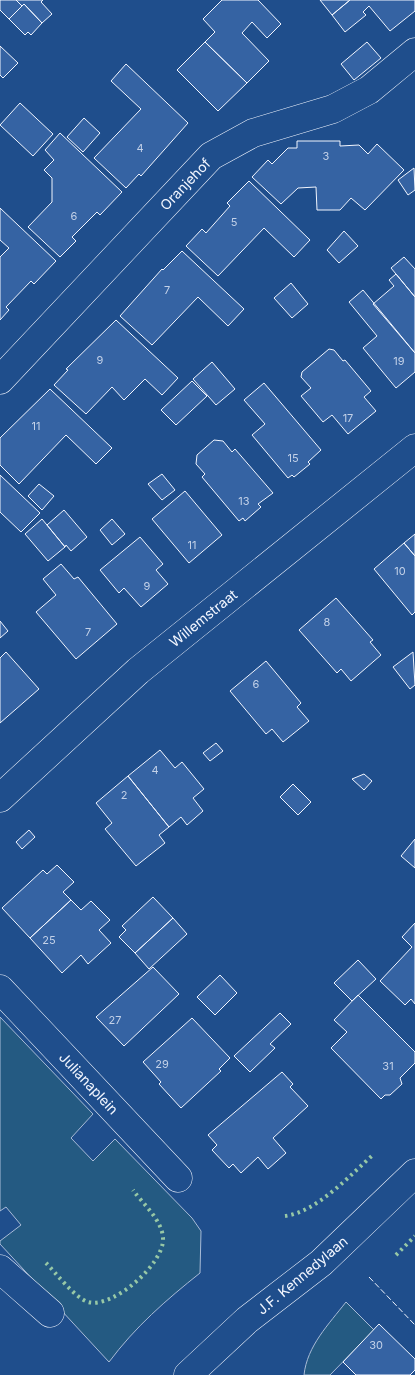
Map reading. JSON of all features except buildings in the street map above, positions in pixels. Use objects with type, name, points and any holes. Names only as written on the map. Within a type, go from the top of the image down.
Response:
[{"type":"street","name":"Oranjehof","points":[[0,380],[211,156],[254,133],[333,109],[368,90],[415,52]]},
{"type":"street","name":"Willemstraat","points":[[0,798],[138,671],[415,448]]},
{"type":"street","name":"Julianaplein","points":[[0,989],[178,1178]]},
{"type":"street","name":"J.F. Kennedylaan","points":[[195,1373],[247,1320],[321,1263],[415,1173]]},
{"type":"street","points":[[0,1269],[50,1313]]},
{"type":"shaded area","points":[[0,1017],[93,1114],[71,1138],[93,1161],[115,1139],[192,1218],[201,1231],[200,1273],[152,1314],[129,1337],[109,1362],[0,1244],[0,1241],[21,1225],[6,1207],[0,1211]]},
{"type":"shaded area","points":[[346,1302],[374,1330],[330,1375],[304,1375],[309,1354],[314,1345]]},
{"type":"hedge","points":[[285,1216],[309,1208],[321,1200],[374,1154]]},
{"type":"hedge","points":[[46,1263],[72,1291],[88,1302],[98,1302],[111,1298],[136,1282],[156,1260],[163,1238],[156,1219],[133,1190]]},
{"type":"hedge","points":[[396,1255],[415,1236]]},
{"type":"fence","points":[[369,1277],[415,1325]]}]
